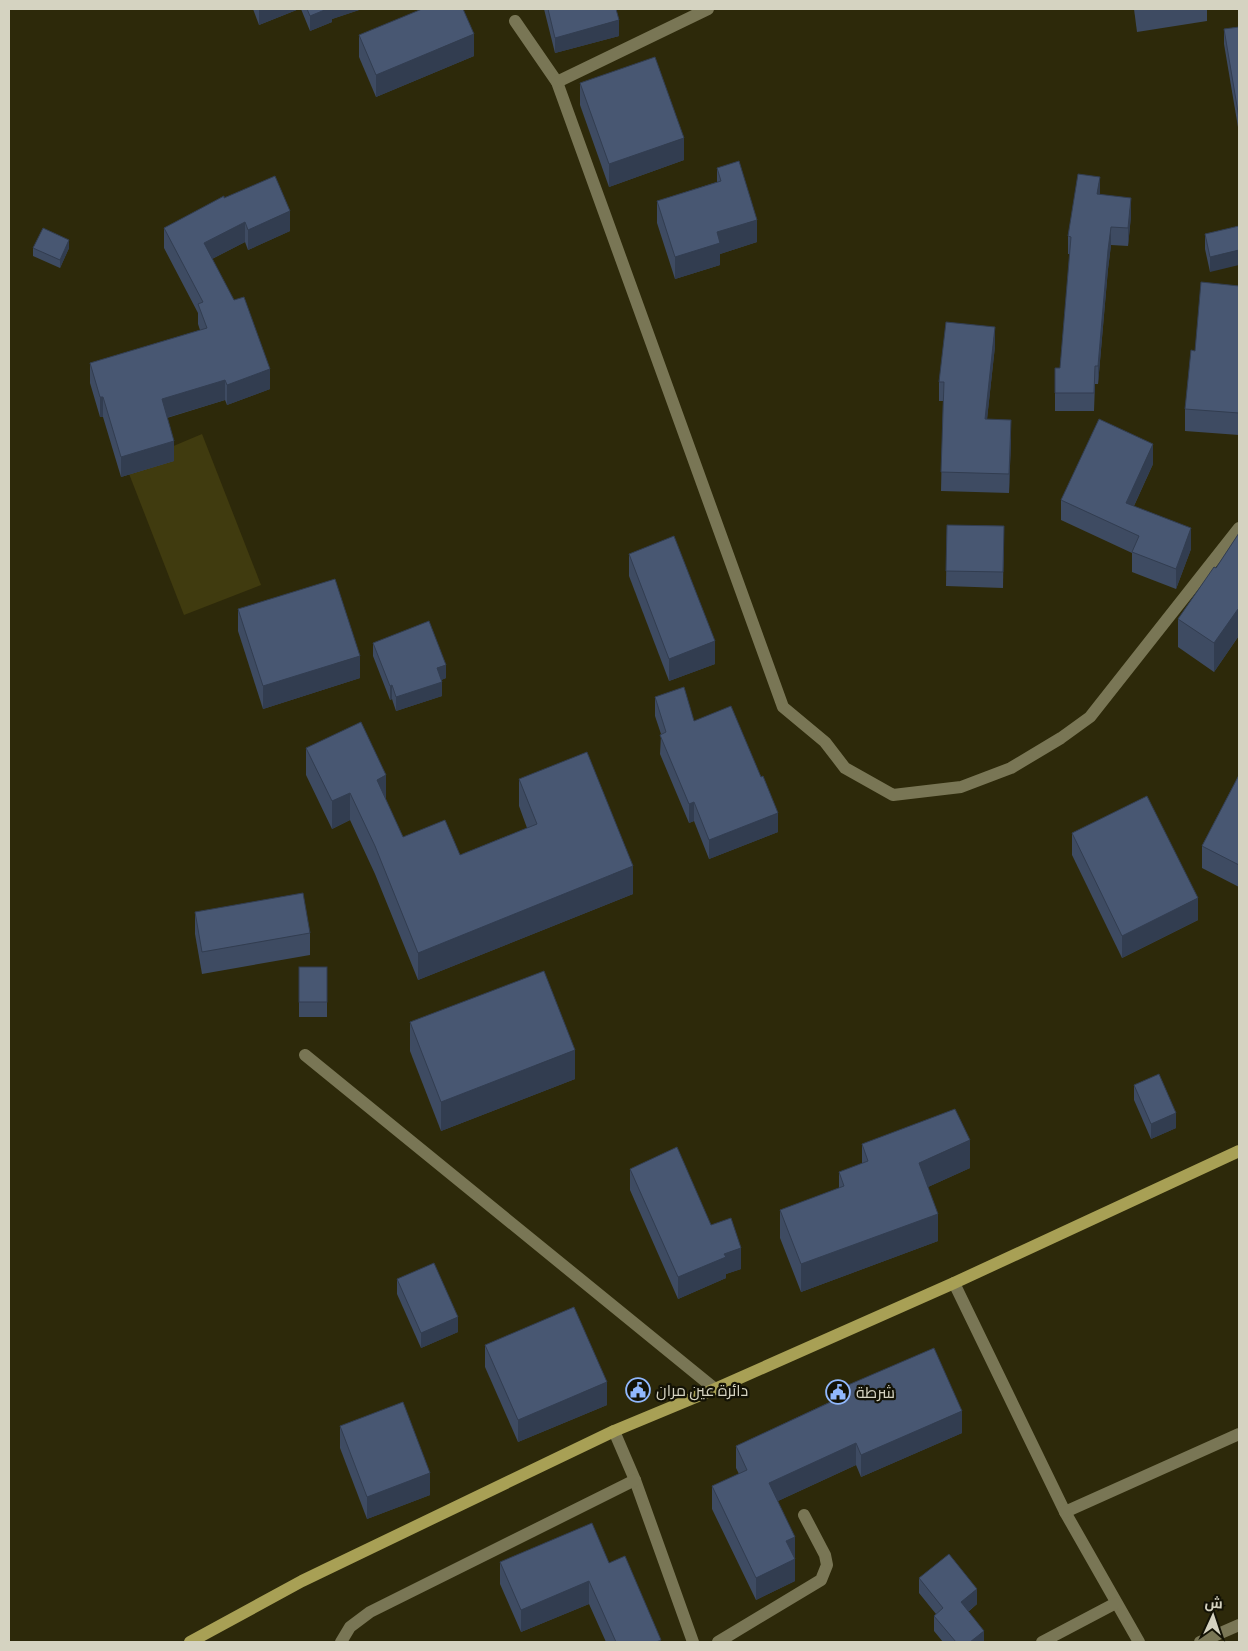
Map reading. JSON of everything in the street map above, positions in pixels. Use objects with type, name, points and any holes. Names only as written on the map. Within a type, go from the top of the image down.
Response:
[{"type":"main road","points":[[190,1642],[302,1581],[614,1431],[715,1389],[954,1283],[1239,1151]]},
{"type":"street","points":[[557,82],[708,9]]},
{"type":"street","points":[[516,21],[557,82],[783,707],[825,742],[845,768],[893,795],[961,787],[1011,768],[1062,738],[1090,717],[1239,528]]},
{"type":"street","points":[[305,1055],[715,1389]]},
{"type":"street","points":[[954,1283],[1065,1512],[1139,1642]]},
{"type":"street","points":[[614,1431],[635,1480],[693,1642]]},
{"type":"street","points":[[1065,1512],[1239,1434]]},
{"type":"street","points":[[341,1642],[350,1627],[370,1612],[635,1480]]},
{"type":"street","points":[[718,1642],[821,1580],[827,1565],[825,1554],[804,1515]]},
{"type":"street","points":[[1042,1642],[1116,1603]]},
{"type":"street","points":[[1200,1642],[1239,1625]]},
{"type":"shaded area","points":[[202,434],[261,585],[184,615],[126,466]]},
{"type":"building","points":[[307,9],[327,9],[310,16]]},
{"type":"building","points":[[422,9],[463,9],[474,34],[376,75],[359,35]]},
{"type":"building","points":[[548,9],[616,9],[619,20],[555,38]]},
{"type":"building","points":[[1239,27],[1239,118],[1224,29]]},
{"type":"building","points":[[655,57],[684,138],[609,164],[580,83]]},
{"type":"building","points":[[739,161],[757,220],[717,232],[720,243],[675,257],[657,201],[721,181],[717,168]]},
{"type":"building","points":[[1078,174],[1100,177],[1097,194],[1131,198],[1128,228],[1111,227],[1098,366],[1095,366],[1094,393],[1055,393],[1055,368],[1060,368],[1071,237],[1068,236]]},
{"type":"building","points":[[275,176],[290,211],[248,230],[245,222],[204,243],[234,300],[244,297],[270,369],[227,385],[225,380],[162,399],[174,441],[121,457],[103,397],[100,397],[90,363],[207,328],[198,304],[203,302],[164,228],[224,196],[224,198]]},
{"type":"building","points":[[1239,226],[1239,250],[1210,257],[1205,234]]},
{"type":"building","points":[[43,228],[69,240],[60,260],[33,248]]},
{"type":"building","points":[[1201,282],[1239,286],[1239,413],[1185,409],[1191,350],[1195,351]]},
{"type":"building","points":[[946,322],[995,327],[985,419],[1011,420],[1009,474],[941,472],[944,382],[939,382]]},
{"type":"building","points":[[1099,419],[1153,444],[1126,503],[1191,528],[1176,569],[1132,552],[1139,536],[1061,500]]},
{"type":"building","points":[[947,525],[1004,526],[1003,572],[946,571]]},
{"type":"building","points":[[1239,533],[1239,610],[1214,643],[1178,619]]},
{"type":"building","points":[[674,536],[715,641],[669,659],[629,554]]},
{"type":"building","points":[[335,579],[360,656],[263,686],[238,609]]},
{"type":"building","points":[[429,621],[446,665],[437,668],[442,682],[396,697],[373,643]]},
{"type":"building","points":[[684,687],[694,721],[731,706],[778,813],[709,840],[694,802],[689,804],[660,735],[666,732],[655,697]]},
{"type":"building","points":[[361,722],[386,775],[377,780],[403,837],[445,820],[460,855],[537,824],[519,779],[587,752],[633,866],[418,953],[375,846],[350,793],[332,801],[306,748]]},
{"type":"building","points":[[1239,775],[1239,865],[1202,846]]},
{"type":"building","points":[[1147,796],[1198,898],[1122,936],[1072,833]]},
{"type":"building","points":[[303,893],[310,933],[202,952],[195,912]]},
{"type":"building","points":[[299,967],[327,967],[327,1002],[299,1002]]},
{"type":"building","points":[[544,971],[575,1050],[441,1102],[410,1022]]},
{"type":"building","points":[[1159,1074],[1176,1113],[1151,1124],[1134,1085]]},
{"type":"building","points":[[955,1109],[970,1140],[919,1163],[938,1214],[801,1264],[780,1210],[844,1186],[839,1172],[868,1161],[862,1144]]},
{"type":"building","points":[[677,1147],[711,1225],[731,1218],[741,1248],[724,1254],[726,1257],[678,1277],[630,1169]]},
{"type":"building","points":[[434,1263],[458,1317],[421,1333],[397,1279]]},
{"type":"building","points":[[574,1307],[607,1382],[518,1420],[485,1345]]},
{"type":"building","points":[[934,1348],[962,1411],[861,1455],[856,1443],[769,1483],[795,1537],[786,1541],[795,1559],[756,1578],[712,1486],[747,1470],[736,1446],[837,1399],[834,1391]]},
{"type":"building","points":[[403,1402],[430,1473],[367,1497],[340,1426]]},
{"type":"building","points":[[592,1523],[609,1563],[625,1556],[661,1640],[656,1642],[616,1642],[589,1581],[521,1610],[500,1562]]},
{"type":"building","points":[[949,1554],[977,1589],[961,1602],[984,1631],[970,1642],[956,1642],[934,1616],[943,1608],[919,1578]]},
{"type":"place","name":"دائرة عين مران","points":[[638,1390]]},
{"type":"place","name":"شرطة","points":[[838,1392]]}]
